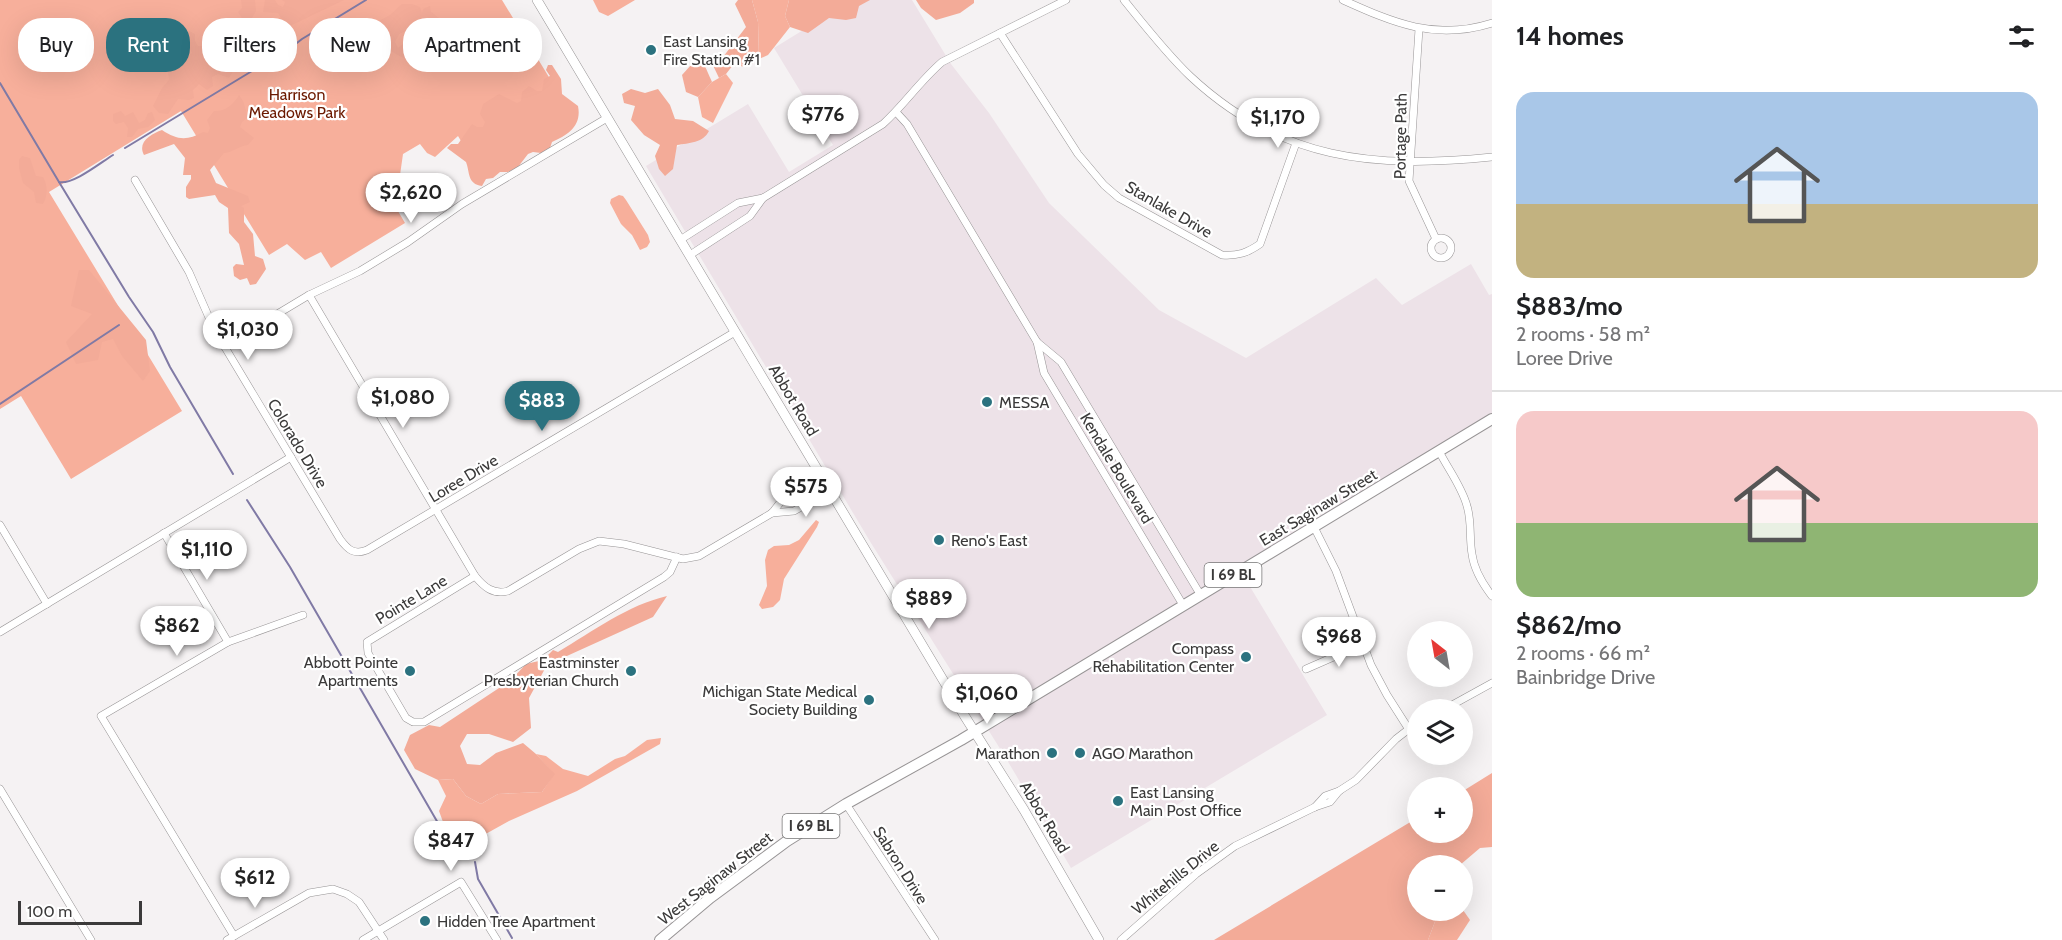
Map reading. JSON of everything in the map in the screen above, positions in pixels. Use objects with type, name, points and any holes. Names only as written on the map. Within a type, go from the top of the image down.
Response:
[{"type":"main road","name":"Abbot Road","points":[[537,0],[1024,810],[1099,940]]},
{"type":"main road","name":"East Saginaw Street","points":[[975,731],[1492,419]]},
{"type":"main road","name":"West Saginaw Street","points":[[667,938],[751,867],[787,841],[846,804],[975,731]]},
{"type":"street","points":[[680,240],[738,203],[763,198],[883,124],[942,62],[1066,0]]},
{"type":"street","points":[[1125,0],[1176,62],[1205,89],[1238,113],[1296,143],[1353,158],[1410,163],[1492,158]]},
{"type":"street","points":[[1343,0],[1382,18],[1419,29],[1473,28],[1492,23]]},
{"type":"street","name":"Portage Path","points":[[1419,29],[1409,181],[1436,239]]},
{"type":"street","name":"Stanlake Drive","points":[[1000,33],[1078,154],[1104,185],[1119,198],[1222,255],[1236,256],[1260,244],[1296,143]]},
{"type":"street","name":"Kendale Boulevard","points":[[896,112],[907,124],[1037,342],[1044,373],[1183,604]]},
{"type":"street","points":[[224,346],[309,295],[360,271],[408,242],[462,204],[608,118]]},
{"type":"street","name":"Colorado Drive","points":[[135,180],[189,272],[224,346],[346,548],[359,553]]},
{"type":"street","points":[[690,255],[750,216],[763,198]]},
{"type":"street","points":[[309,295],[475,576],[486,588],[500,593],[508,591],[579,549],[599,541],[612,541],[677,557],[699,556],[772,513],[786,495],[821,474]]},
{"type":"street","name":"Loree Drive","points":[[359,553],[368,550],[735,332]]},
{"type":"street","name":"Kendale Boulevard","points":[[1037,342],[1061,362],[1200,594]]},
{"type":"street","points":[[1439,451],[1464,497],[1470,521],[1474,564],[1478,575],[1492,596]]},
{"type":"street","points":[[0,632],[291,457]]},
{"type":"street","points":[[772,513],[794,511],[831,490]]},
{"type":"street","points":[[0,525],[47,604]]},
{"type":"street","points":[[1314,527],[1336,572],[1363,644],[1387,695],[1407,726]]},
{"type":"street","points":[[164,533],[228,642]]},
{"type":"street","name":"Pointe Lane","points":[[475,576],[367,642],[368,653],[406,718],[413,723],[424,722],[664,577],[670,572],[677,557]]},
{"type":"street","points":[[303,615],[228,642],[101,716],[230,938],[295,900],[318,891],[333,889],[347,894],[364,907],[384,940]]},
{"type":"street","points":[[1306,669],[1363,644]]},
{"type":"street","points":[[1462,699],[1492,682]]},
{"type":"street","name":"Whitehills Drive","points":[[1121,940],[1208,864],[1236,846],[1315,807],[1330,802],[1339,791],[1356,780],[1407,729]]},
{"type":"street","points":[[0,789],[91,940]]},
{"type":"street","name":"Sabron Drive","points":[[846,804],[935,940]]},
{"type":"street","points":[[363,940],[461,882],[497,940]]},
{"type":"shaded area","points":[[241,0],[255,0],[256,11],[252,18],[242,18],[238,12],[242,8]]},
{"type":"shaded area","points":[[265,0],[275,0],[283,7],[285,2],[282,0],[344,0],[297,23],[297,18],[281,18],[278,13],[263,12]]},
{"type":"shaded area","points":[[738,0],[752,0],[758,22],[759,59],[747,67],[733,65],[726,74],[719,78],[710,59],[716,55],[723,57],[746,27],[735,4]]},
{"type":"shaded area","points":[[789,0],[870,0],[859,6],[856,18],[846,20],[829,18],[808,33],[790,27],[785,16]]},
{"type":"shaded area","points":[[852,0],[912,0],[951,64],[989,113],[1049,203],[1159,310],[1246,358],[1376,278],[1402,305],[1471,264],[1489,295],[1492,294],[1492,424],[1243,575],[1327,715],[1071,868],[1004,755],[871,543],[646,166],[748,104],[789,172],[833,145],[774,48]]},
{"type":"shaded area","points":[[916,0],[974,0],[974,3],[960,13],[936,20],[921,8]]},
{"type":"shaded area","points":[[402,4],[412,4],[420,7],[422,13],[423,9],[430,6],[431,12],[439,18],[403,18],[403,32],[399,34],[395,42],[398,48],[403,44],[403,57],[391,50],[391,18],[384,18]]},
{"type":"shaded area","points":[[190,32],[195,34],[198,46],[202,46],[202,72],[233,72],[229,78],[218,74],[212,77],[213,86],[207,90],[199,84],[193,90],[194,98],[178,99],[168,114],[159,113],[153,106],[169,80],[168,72],[190,72],[190,54],[192,53]]},
{"type":"shaded area","points":[[704,64],[712,82],[698,97],[686,92],[682,75],[691,65]]},
{"type":"shaded area","points":[[548,65],[552,65],[561,79],[562,94],[578,106],[576,124],[568,133],[552,142],[550,148],[541,153],[528,154],[518,167],[486,179],[482,186],[477,185],[471,180],[466,162],[447,148],[451,144],[458,144],[472,124],[483,127],[485,122],[480,114],[483,104],[499,94],[517,103],[521,101],[522,92],[529,86],[542,91],[544,79],[550,76],[546,70]]},
{"type":"shaded area","points":[[631,89],[645,93],[658,89],[670,105],[675,119],[693,121],[709,131],[699,140],[677,145],[673,169],[665,176],[659,169],[655,156],[660,145],[644,135],[631,120],[635,106],[624,103],[622,94]]},
{"type":"shaded area","points":[[239,95],[248,117],[240,127],[254,138],[248,145],[224,153],[210,170],[216,183],[248,196],[250,202],[241,206],[244,208],[244,222],[253,234],[255,256],[263,259],[266,269],[256,284],[250,285],[247,278],[240,280],[234,276],[233,267],[236,264],[244,265],[239,244],[229,233],[228,208],[219,202],[215,195],[189,199],[186,197],[186,187],[191,175],[183,175],[185,158],[174,144],[144,155],[142,150],[146,139],[162,130],[172,136],[182,138],[203,132],[208,133],[210,128],[207,120],[214,111],[229,107]]},
{"type":"shaded area","points":[[121,111],[125,116],[133,112],[139,123],[145,120],[148,113],[152,112],[155,120],[148,127],[138,129],[132,137],[127,137],[128,128],[124,122],[116,124],[113,121],[113,114]]},
{"type":"shaded area","points":[[22,156],[30,158],[36,176],[43,177],[45,181],[47,190],[43,204],[36,203],[34,192],[23,183],[19,168],[19,160]]},
{"type":"shaded area","points":[[79,270],[89,270],[146,340],[150,371],[143,381],[122,356],[113,339],[102,342],[98,360],[76,364],[66,342],[92,314],[71,306]]},
{"type":"shaded area","points":[[667,596],[653,617],[547,665],[529,698],[531,728],[513,742],[489,734],[467,734],[460,746],[467,764],[480,765],[496,753],[523,743],[555,774],[542,792],[498,794],[481,804],[466,796],[453,779],[438,780],[415,769],[404,750],[410,735],[429,725],[440,727],[511,680],[526,664],[543,660],[553,650],[558,652],[625,612]]},
{"type":"shaded area","points":[[1492,773],[1492,847],[1480,848],[1472,855],[1407,855],[1407,921],[1435,921],[1428,940],[1214,940],[1407,824],[1407,843],[1473,843],[1473,785]]},
{"type":"green space","name":"Harrison Meadows Park","points":[[0,0],[502,0],[513,18],[403,18],[403,72],[542,72],[542,66],[575,120],[482,176],[458,136],[435,157],[427,153],[420,144],[403,154],[400,175],[419,196],[409,207],[395,199],[392,201],[405,223],[331,268],[321,252],[305,260],[287,244],[269,255],[181,111],[49,192],[182,411],[71,479],[21,396],[0,409]]},
{"type":"green space","points":[[593,0],[635,0],[608,16],[599,12]]},
{"type":"green space","points":[[752,0],[789,0],[785,16],[790,27],[768,55],[759,59],[758,22]]},
{"type":"green space","points":[[726,74],[733,83],[713,123],[702,117],[698,97],[712,82]]},
{"type":"green space","points":[[619,195],[626,200],[648,235],[650,242],[647,247],[640,250],[632,235],[621,224],[610,203],[611,199]]},
{"type":"green space","points":[[816,520],[819,522],[817,527],[784,579],[780,600],[773,607],[762,609],[759,605],[767,586],[765,560],[768,550],[774,546],[789,545],[799,540]]},
{"type":"green space","points":[[661,738],[660,744],[577,791],[509,821],[464,846],[450,841],[439,811],[446,796],[438,780],[453,779],[466,796],[481,804],[498,794],[542,792],[554,774],[536,754],[546,756],[563,769],[588,776],[615,759],[625,756],[647,740]]},
{"type":"green space","points":[[1435,921],[1469,921],[1457,940],[1428,940]]},
{"type":"waterway","points":[[125,148],[252,71],[271,63],[302,39],[366,0]]},
{"type":"waterway","points":[[0,83],[59,182],[79,177],[113,155]]},
{"type":"waterway","points":[[59,182],[153,332],[170,367],[233,474]]},
{"type":"waterway","points":[[0,404],[119,325]]},
{"type":"waterway","points":[[247,500],[290,567],[438,823]]},
{"type":"waterway","points":[[475,862],[478,879],[512,938]]},
{"type":"place","name":"East Lansing Fire Station #1","points":[[651,50]]},
{"type":"place","name":"MESSA","points":[[987,402]]},
{"type":"place","name":"Reno's East","points":[[939,540]]},
{"type":"place","name":"Compass Rehabilitation Center","points":[[1246,657]]},
{"type":"place","name":"Abbott Pointe Apartments","points":[[410,671]]},
{"type":"place","name":"Eastminster Presbyterian Church","points":[[631,671]]},
{"type":"place","name":"Michigan State Medical Society Building","points":[[869,700]]},
{"type":"place","name":"Marathon","points":[[1052,753]]},
{"type":"place","name":"AGO Marathon","points":[[1080,753]]},
{"type":"place","name":"East Lansing Main Post Office","points":[[1118,801]]},
{"type":"place","name":"Hidden Tree Apartment","points":[[425,921]]}]
